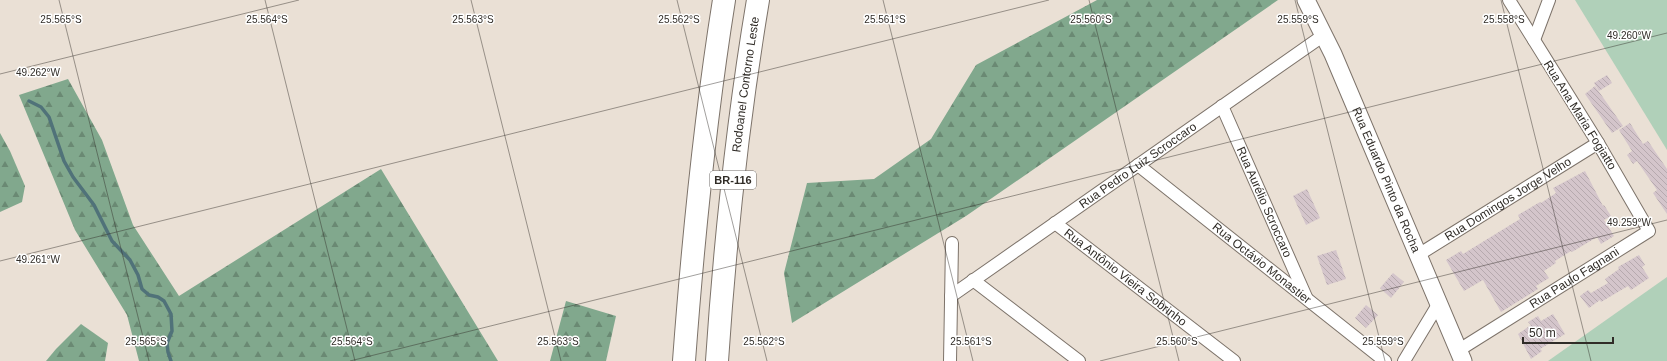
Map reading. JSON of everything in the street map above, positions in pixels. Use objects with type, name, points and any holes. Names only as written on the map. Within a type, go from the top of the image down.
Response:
[{"type":"highway","name":"BR-116","points":[[684,361],[698,200],[724,0]]},
{"type":"highway","name":"Rodoanel Contorno Leste","points":[[717,361],[721,302],[735,162],[758,0]]},
{"type":"main road","name":"Rua Eduardo Pinto da Rocha","points":[[1306,0],[1324,35],[1461,356]]},
{"type":"street","name":"Rua Ana Maria Fogiatto","points":[[1509,0],[1598,143],[1649,231]]},
{"type":"street","points":[[1534,40],[1549,0]]},
{"type":"street","name":"Rua Pedro Luiz Scroccaro","points":[[951,296],[1324,35]]},
{"type":"street","name":"Rua Aurélio Scroccaro","points":[[1222,106],[1306,298]]},
{"type":"street","name":"Rua Domingos Jorge Velho","points":[[1418,255],[1598,143]]},
{"type":"street","name":"Rua Octávio Monastier","points":[[1138,165],[1385,361]]},
{"type":"street","name":"Rua Antônio Vieira Sobrinho","points":[[1055,223],[1234,361]]},
{"type":"street","name":"Rua Paulo Fagnani","points":[[1461,356],[1649,231]]},
{"type":"street","points":[[950,361],[952,243]]},
{"type":"street","points":[[973,280],[1079,361]]},
{"type":"street","points":[[1404,361],[1439,303]]},
{"type":"green space","points":[[1097,0],[1278,0],[966,216],[792,323],[784,273],[807,183],[874,179],[931,139],[976,65]]},
{"type":"green space","points":[[1575,0],[1667,0],[1667,150]]},
{"type":"green space","points":[[68,79],[102,140],[133,225],[179,296],[381,169],[498,361],[139,361],[127,315],[75,230],[19,95]]},
{"type":"green space","points":[[0,133],[10,151],[25,186],[22,202],[0,212]]},
{"type":"green space","points":[[1667,277],[1667,361],[1548,361]]},
{"type":"green space","points":[[566,301],[616,316],[606,361],[550,361]]},
{"type":"green space","points":[[81,324],[108,343],[105,361],[46,361],[56,349]]},
{"type":"building","points":[[1607,75],[1612,83],[1599,91],[1594,83]]},
{"type":"building","points":[[1595,86],[1623,126],[1612,133],[1585,94]]},
{"type":"building","points":[[1630,123],[1643,144],[1648,141],[1667,169],[1667,214],[1653,193],[1657,190],[1637,161],[1633,164],[1627,155],[1632,151],[1619,130]]},
{"type":"building","points":[[1585,171],[1603,206],[1604,205],[1611,216],[1604,220],[1614,236],[1601,244],[1597,237],[1555,261],[1556,263],[1544,271],[1549,278],[1536,286],[1538,289],[1501,312],[1483,280],[1464,291],[1446,260],[1461,251],[1463,254],[1520,219],[1518,215],[1556,193],[1553,188]]},
{"type":"building","points":[[1307,189],[1320,218],[1306,225],[1293,196]]},
{"type":"building","points":[[1336,250],[1346,279],[1327,285],[1317,256]]},
{"type":"building","points":[[1639,255],[1645,265],[1642,267],[1649,278],[1631,290],[1628,286],[1601,302],[1600,300],[1589,308],[1580,296],[1588,290],[1591,293],[1608,283],[1605,279],[1619,269],[1618,267]]},
{"type":"building","points":[[1393,273],[1404,282],[1391,298],[1380,288]]},
{"type":"building","points":[[1366,305],[1378,315],[1366,328],[1355,318]]},
{"type":"building","points":[[1553,314],[1565,334],[1540,349],[1542,351],[1531,359],[1518,334],[1531,325],[1528,322],[1538,316],[1541,321]]},
{"type":"waterway","points":[[29,101],[41,107],[49,117],[64,161],[73,177],[94,205],[112,241],[130,260],[138,275],[142,289],[149,295],[158,297],[164,301],[171,314],[172,331],[167,343],[171,361]]}]
